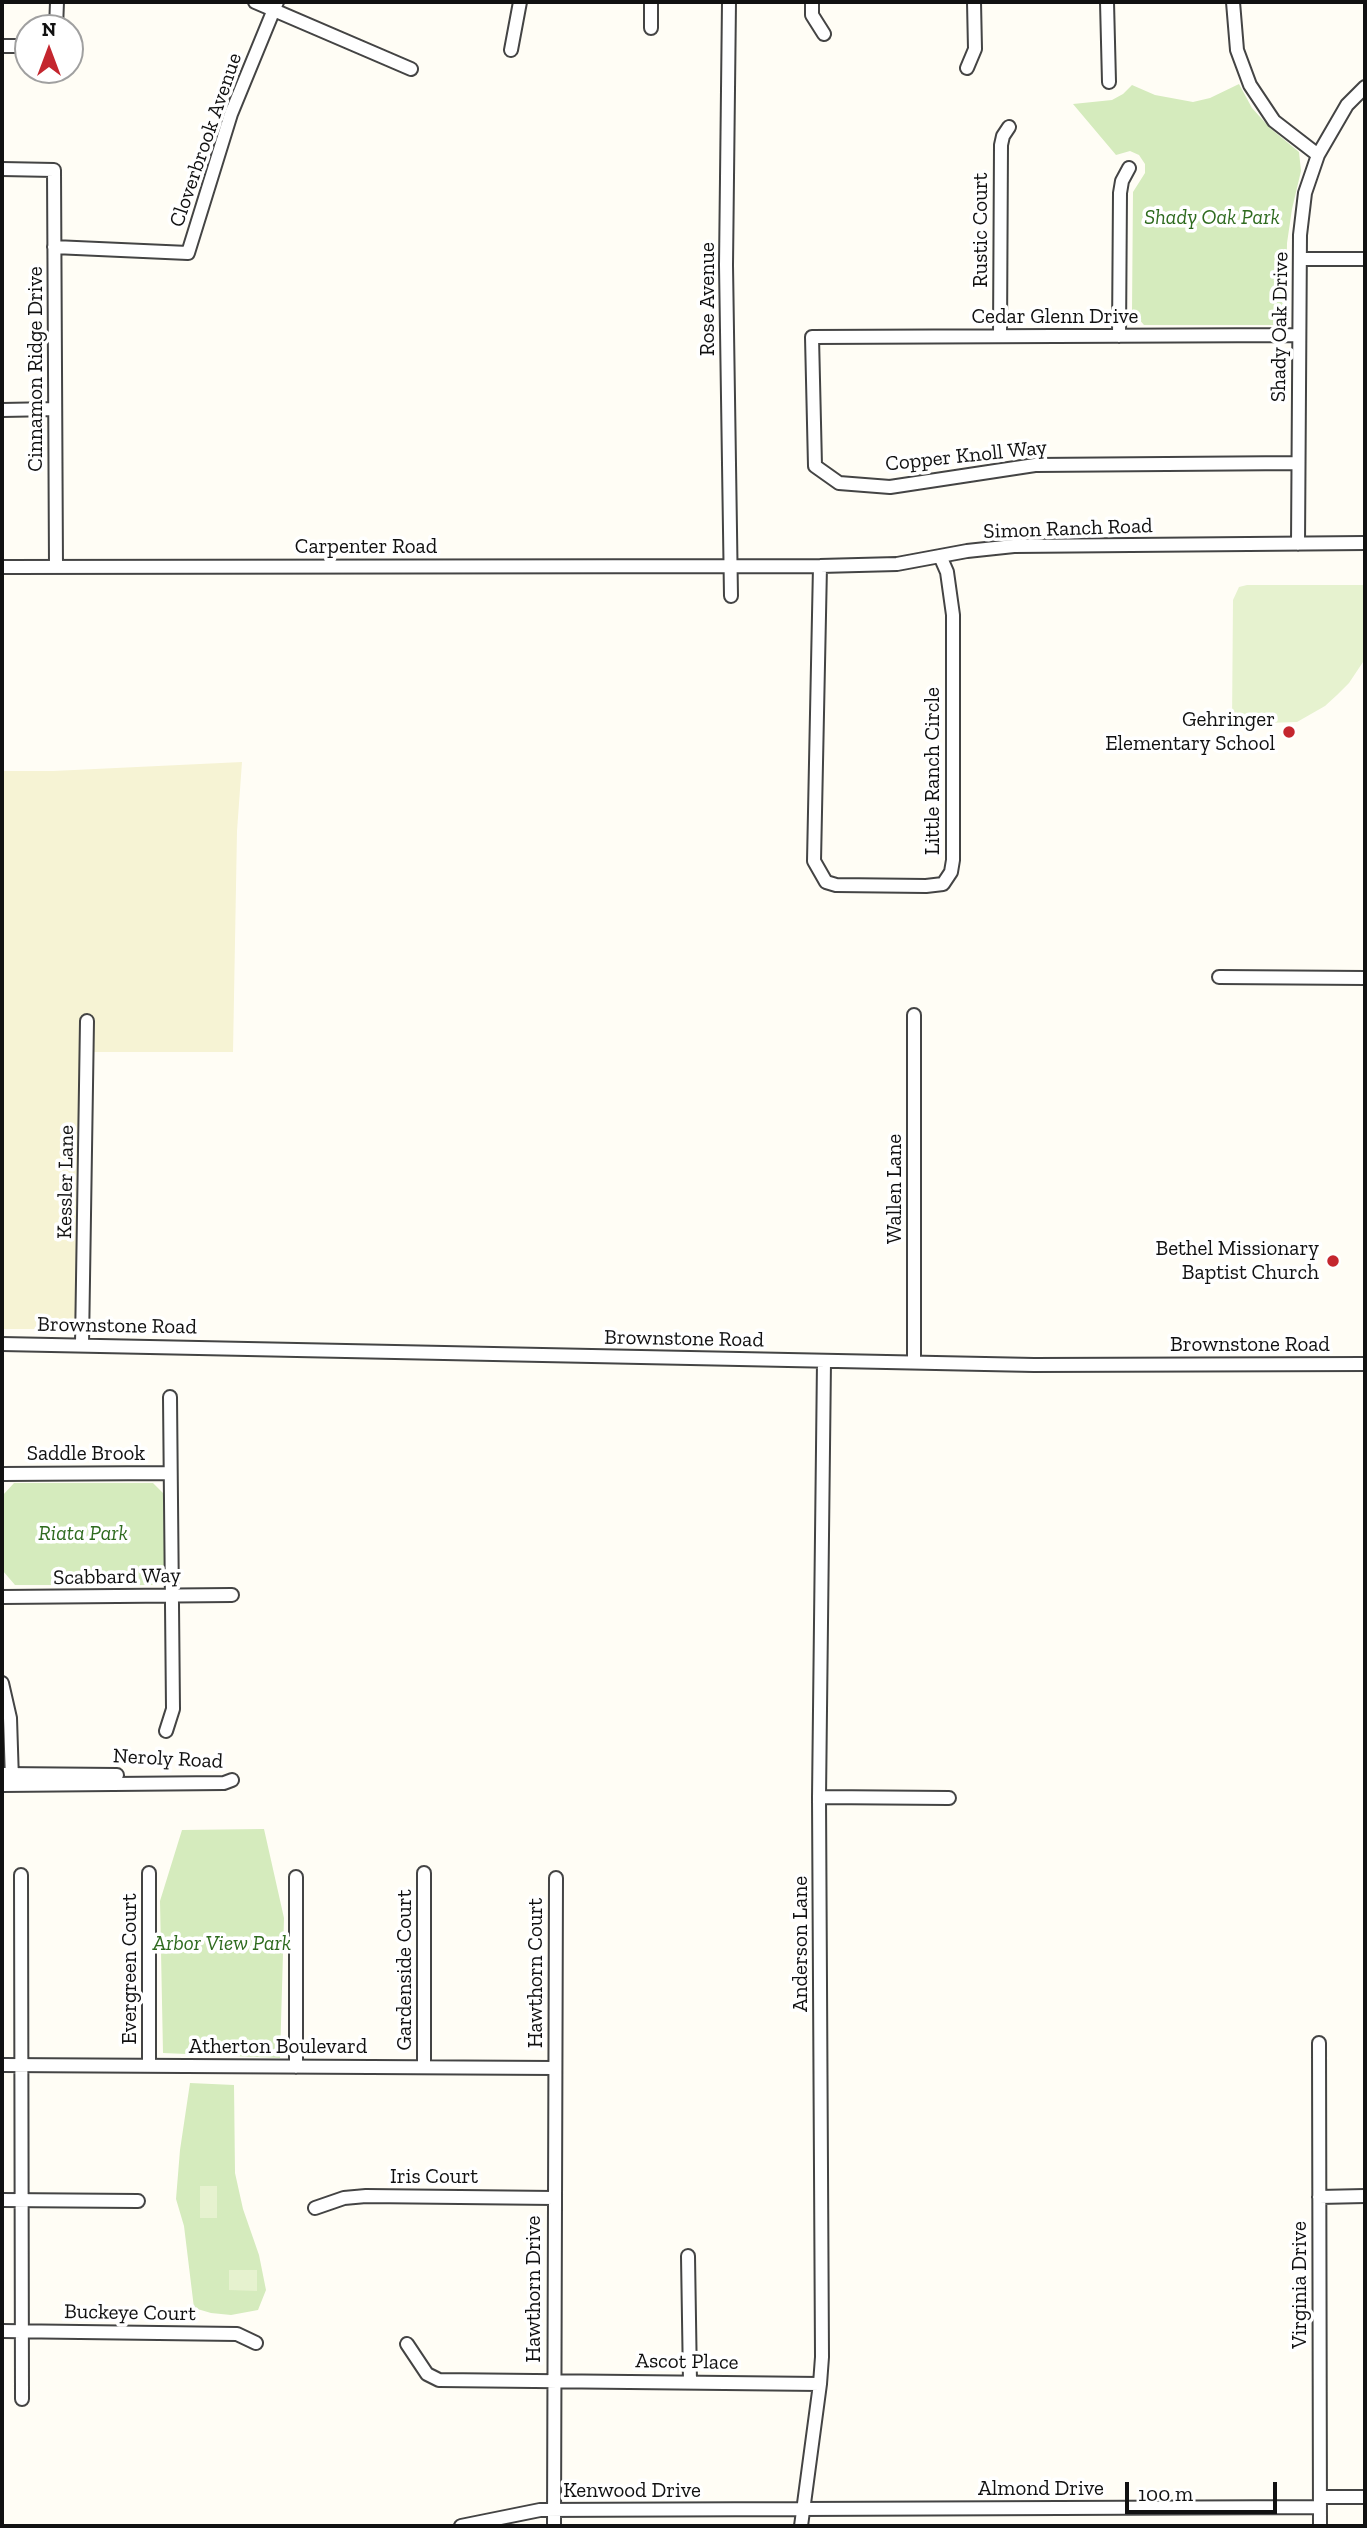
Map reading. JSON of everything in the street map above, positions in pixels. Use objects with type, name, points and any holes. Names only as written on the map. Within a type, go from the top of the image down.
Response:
[{"type":"street","points":[[255,2],[276,6],[411,69]]},
{"type":"street","points":[[511,50],[520,2]]},
{"type":"street","points":[[651,2],[651,28]]},
{"type":"street","name":"Rose Avenue","points":[[729,2],[726,265],[731,596]]},
{"type":"street","points":[[812,2],[812,15],[824,34]]},
{"type":"street","points":[[967,68],[975,49],[974,2]]},
{"type":"street","points":[[1107,2],[1109,82]]},
{"type":"street","points":[[1234,2],[1237,50],[1250,85],[1274,121],[1318,155]]},
{"type":"street","name":"Cloverbrook Avenue","points":[[54,247],[188,253],[231,114],[276,6]]},
{"type":"street","name":"Shady Oak Drive","points":[[1298,544],[1298,335],[1300,235],[1305,193],[1318,155],[1347,106],[1365,87]]},
{"type":"street","name":"Rustic Court","points":[[1000,336],[1001,145],[1009,127]]},
{"type":"street","points":[[1119,336],[1120,193],[1122,181],[1129,168]]},
{"type":"street","name":"Cinnamon Ridge Drive","points":[[2,169],[54,170],[57,567]]},
{"type":"street","points":[[1300,259],[1365,259]]},
{"type":"street","name":"Cedar Glenn Drive","points":[[812,337],[1298,335]]},
{"type":"street","name":"Copper Knoll Way","points":[[812,337],[815,466],[839,483],[890,487],[1035,465],[1298,463]]},
{"type":"street","points":[[2,410],[55,409]]},
{"type":"street","name":"Simon Ranch Road","points":[[730,566],[897,564],[1014,546],[1365,543]]},
{"type":"street","name":"Little Ranch Circle","points":[[820,566],[814,861],[826,882],[836,886],[926,887],[943,884],[951,872],[953,860],[953,615],[947,572],[940,556]]},
{"type":"street","name":"Carpenter Road","points":[[2,567],[730,566]]},
{"type":"street","points":[[1219,977],[1365,978]]},
{"type":"street","name":"Wallen Lane","points":[[914,1015],[914,1362]]},
{"type":"street","name":"Kessler Lane","points":[[82,1344],[87,1021]]},
{"type":"street","name":"Brownstone Road","points":[[2,1344],[1034,1365],[1365,1364]]},
{"type":"street","name":"Anderson Lane","points":[[801,2526],[820,2384],[819,1797],[824,1361]]},
{"type":"street","points":[[166,1731],[173,1709],[170,1397]]},
{"type":"street","name":"Saddle Brook","points":[[2,1474],[170,1473]]},
{"type":"street","name":"Scabbard Way","points":[[2,1597],[232,1595]]},
{"type":"street","points":[[2,1683],[10,1718],[7,1780]]},
{"type":"street","name":"Neroly Road","points":[[225,1776],[232,1780],[224,1783],[7,1780],[225,1776]]},
{"type":"street","points":[[819,1797],[949,1798]]},
{"type":"street","name":"Evergreen Court","points":[[149,1873],[149,2066]]},
{"type":"street","name":"Gardenside Court","points":[[424,1873],[424,2067]]},
{"type":"street","points":[[21,1875],[22,2399]]},
{"type":"street","points":[[296,1877],[296,2067]]},
{"type":"street","name":"Hawthorn Court","points":[[555,2068],[556,1878]]},
{"type":"street","name":"Virginia Drive","points":[[1319,2043],[1320,2526]]},
{"type":"street","name":"Atherton Boulevard","points":[[2,2065],[555,2068]]},
{"type":"street","name":"Hawthorn Drive","points":[[554,2526],[555,2068]]},
{"type":"street","name":"Iris Court","points":[[315,2208],[344,2198],[366,2196],[554,2198]]},
{"type":"street","points":[[1319,2197],[1365,2196]]},
{"type":"street","points":[[2,2200],[138,2201]]},
{"type":"street","points":[[688,2256],[690,2382]]},
{"type":"street","name":"Buckeye Court","points":[[2,2331],[237,2334],[256,2343]]},
{"type":"street","name":"Ascot Place","points":[[407,2344],[426,2375],[439,2380],[820,2384]]},
{"type":"street","name":"Almond Drive","points":[[804,2509],[1320,2502],[1365,2497]]},
{"type":"street","name":"Kenwood Drive","points":[[461,2526],[531,2511],[804,2509]]},
{"type":"shaded area","points":[[242,762],[237,831],[233,1052],[87,1052],[90,1329],[2,1329],[2,771]]},
{"type":"green space","name":"Shady Oak Park","points":[[1239,84],[1252,108],[1270,128],[1299,152],[1301,171],[1287,243],[1286,311],[1275,325],[1144,325],[1132,311],[1133,192],[1145,173],[1145,164],[1139,155],[1130,151],[1116,155],[1073,104],[1112,100],[1132,85],[1155,95],[1193,102],[1210,98]]},
{"type":"green space","points":[[1365,585],[1365,659],[1349,683],[1337,695],[1325,706],[1297,722],[1232,724],[1233,600],[1239,587]]},
{"type":"green space","name":"Riata Park","points":[[14,1483],[153,1483],[164,1494],[164,1574],[152,1585],[15,1585],[3,1571],[3,1495]]},
{"type":"green space","name":"Arbor View Park","points":[[264,1829],[284,1918],[280,2058],[163,2053],[160,1901],[182,1830]]},
{"type":"green space","points":[[190,2083],[234,2085],[235,2173],[243,2209],[259,2255],[266,2290],[258,2310],[231,2315],[194,2308],[184,2226],[176,2199]]},
{"type":"green space","points":[[200,2186],[217,2186],[217,2218],[200,2218]]},
{"type":"green space","points":[[229,2270],[257,2270],[257,2291],[229,2290]]},
{"type":"place","name":"Gehringer Elementary School","points":[[1289,732]]},
{"type":"place","name":"Bethel Missionary Baptist Church","points":[[1333,1261]]}]
